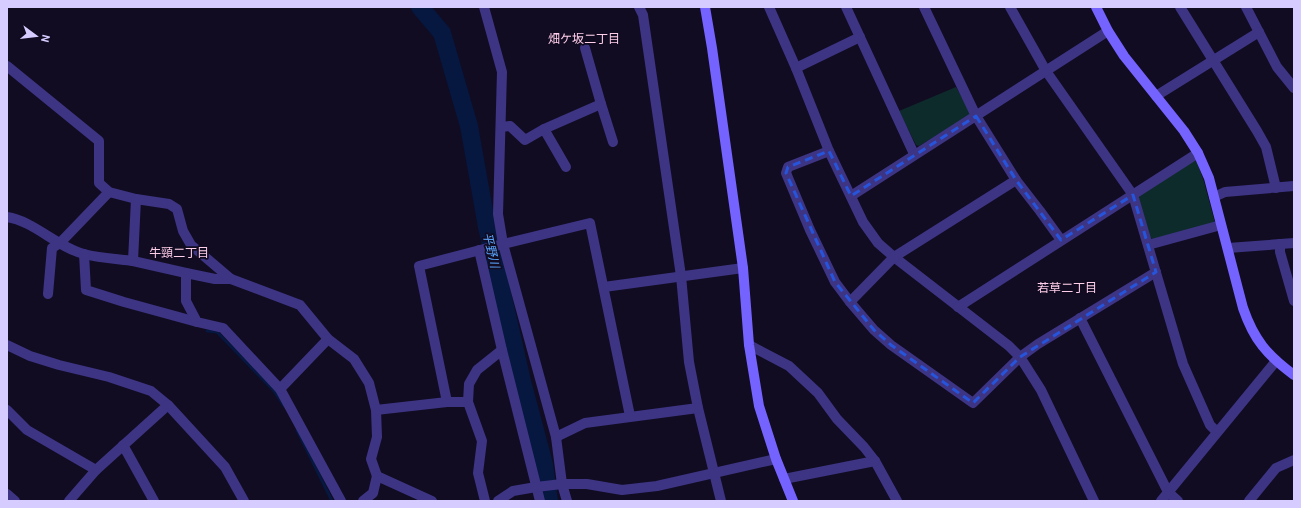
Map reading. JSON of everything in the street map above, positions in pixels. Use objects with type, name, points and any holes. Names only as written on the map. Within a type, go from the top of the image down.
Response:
[{"type":"street","points":[[484,7],[502,72],[498,214],[503,244],[556,437],[562,484],[567,501]]},
{"type":"street","points":[[639,7],[643,15],[681,276],[689,362],[698,408],[721,501]]},
{"type":"street","points":[[705,7],[743,268],[749,344],[759,406],[776,459],[793,501]]},
{"type":"street","points":[[769,7],[796,68],[829,150],[863,222],[878,243],[894,258],[1009,346],[1020,358],[1041,390],[1094,501]]},
{"type":"street","points":[[846,7],[914,154]]},
{"type":"street","points":[[924,7],[976,116],[1016,180],[1061,240]]},
{"type":"street","points":[[1010,7],[1046,71],[1133,195],[1183,364],[1210,425],[1217,432]]},
{"type":"street","points":[[1096,7],[1108,31],[1124,56],[1184,131],[1198,153],[1209,178],[1248,322],[1259,342],[1276,362],[1294,375]]},
{"type":"street","points":[[1180,7],[1266,147],[1276,188]]},
{"type":"street","points":[[1246,7],[1277,67],[1294,88]]},
{"type":"street","points":[[851,196],[914,154],[1108,31]]},
{"type":"street","points":[[1156,96],[1259,32]]},
{"type":"street","points":[[796,68],[860,37]]},
{"type":"street","points":[[585,48],[600,104],[613,142]]},
{"type":"street","points":[[7,66],[99,141],[99,183],[109,192],[136,199],[169,204],[177,209],[184,231],[191,245],[231,280]]},
{"type":"street","points":[[501,127],[510,126],[525,140],[544,129],[600,104]]},
{"type":"street","points":[[544,129],[566,167]]},
{"type":"street","points":[[829,150],[788,167],[786,173],[810,230],[835,282],[874,330],[891,345],[973,403],[1020,358],[1038,344],[1156,272]]},
{"type":"street","points":[[958,307],[1198,153]]},
{"type":"street","points":[[850,302],[894,258],[1016,180]]},
{"type":"street","points":[[1214,197],[1225,192],[1294,186]]},
{"type":"street","points":[[48,294],[52,248],[60,243],[109,192]]},
{"type":"street","points":[[133,261],[136,199]]},
{"type":"street","points":[[7,217],[17,219],[60,243],[84,254],[133,261],[215,279],[231,280],[300,305],[328,339],[354,359],[368,383],[376,410],[377,437],[371,459],[377,476],[373,493],[362,501]]},
{"type":"street","points":[[447,402],[418,266],[503,244],[590,224],[630,416]]},
{"type":"street","points":[[1148,245],[1221,225]]},
{"type":"street","points":[[1228,248],[1294,243]]},
{"type":"street","points":[[1280,244],[1280,252],[1294,301]]},
{"type":"street","points":[[479,250],[502,350],[540,501]]},
{"type":"street","points":[[84,254],[86,290],[124,302],[223,328],[280,389],[341,501]]},
{"type":"street","points":[[604,287],[743,268]]},
{"type":"street","points":[[186,273],[186,301],[197,322]]},
{"type":"street","points":[[1080,318],[1168,492],[1178,501]]},
{"type":"street","points":[[280,389],[328,339]]},
{"type":"street","points":[[749,344],[789,366],[818,393],[837,419],[864,447],[875,461],[898,501]]},
{"type":"street","points":[[7,345],[30,356],[59,365],[109,376],[151,391],[168,405],[225,467],[244,501]]},
{"type":"street","points":[[485,501],[478,473],[482,441],[468,402],[469,384],[477,370],[502,350]]},
{"type":"street","points":[[1161,501],[1276,362]]},
{"type":"street","points":[[376,410],[447,402],[468,402]]},
{"type":"street","points":[[70,501],[96,470],[168,405]]},
{"type":"street","points":[[556,437],[585,423],[698,408]]},
{"type":"street","points":[[7,410],[27,430],[96,470]]},
{"type":"street","points":[[123,445],[154,501]]},
{"type":"street","points":[[498,501],[513,492],[536,487],[562,484],[587,484],[622,490],[657,486],[776,459]]},
{"type":"street","points":[[1249,501],[1276,468],[1294,460]]},
{"type":"street","points":[[784,478],[875,461]]},
{"type":"street","points":[[377,476],[432,501]]},
{"type":"street","points":[[7,494],[15,501]]},
{"type":"highlighted area","points":[[976,116],[1016,180],[1061,240],[1133,195],[1156,272],[1020,357],[973,403],[891,345],[874,330],[835,282],[786,173],[788,167],[829,151],[851,196]]},
{"type":"green space","points":[[956,87],[971,115],[919,146],[916,145],[899,111]]},
{"type":"green space","points":[[1194,160],[1197,162],[1204,182],[1215,223],[1153,239],[1150,238],[1138,199],[1141,193]]},
{"type":"waterway","name":"平野川","points":[[420,7],[442,33],[469,126],[487,227],[522,381],[544,464],[549,501]]},
{"type":"waterway","points":[[207,331],[217,332],[274,391],[284,406]]},
{"type":"waterway","points":[[297,430],[332,501]]},
{"type":"district","name":"畑ケ坂二丁目","points":[[584,38]]},
{"type":"district","name":"牛頸二丁目","points":[[179,252]]},
{"type":"district","name":"若草二丁目","points":[[1067,287]]}]
